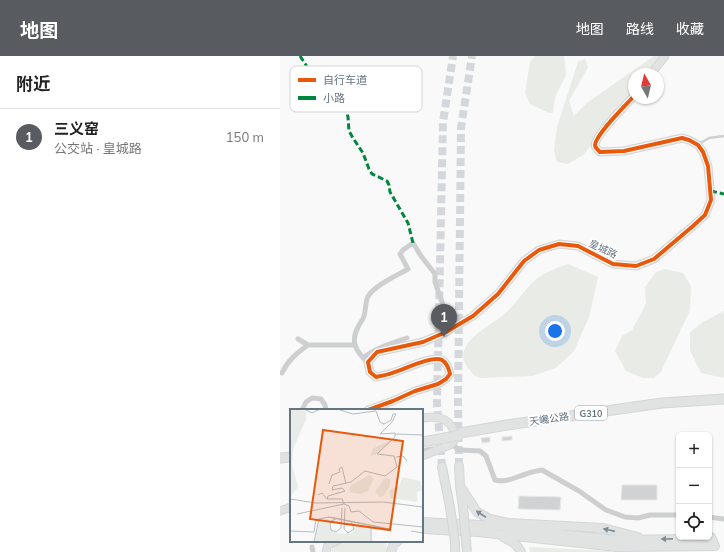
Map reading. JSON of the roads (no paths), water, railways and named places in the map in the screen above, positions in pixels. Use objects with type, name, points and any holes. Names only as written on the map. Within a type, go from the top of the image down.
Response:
[{"type":"highway","name":"天巉公路","points":[[423,441],[508,425],[662,403],[724,399]]},
{"type":"highway","name":"天巉公路","points":[[460,434],[663,406],[724,402]]},
{"type":"main road","points":[[459,466],[467,552]]},
{"type":"main road","points":[[442,467],[450,507],[455,552]]},
{"type":"main road","points":[[460,486],[477,512],[490,519],[508,523],[603,528],[646,540]]},
{"type":"main road","points":[[423,522],[435,526],[497,534],[618,546],[715,546],[711,538],[646,540],[618,546],[500,526],[435,526],[423,529]]},
{"type":"main road","points":[[423,532],[435,526]]},
{"type":"main road","points":[[497,534],[513,542],[521,552]]},
{"type":"main road","points":[[392,552],[394,544],[397,542]]},
{"type":"street","points":[[656,68],[665,56]]},
{"type":"street","points":[[628,102],[609,122],[597,139],[595,144],[596,148],[600,152],[624,151],[682,138],[698,145]]},
{"type":"street","name":"皇城路","points":[[365,360],[377,352],[423,342],[446,332],[473,316],[498,294],[524,260],[539,250],[559,244],[578,246],[613,264],[636,266],[654,259],[705,215],[711,200],[708,166],[703,152],[698,145]]},
{"type":"street","points":[[371,409],[415,391],[438,384],[446,379],[450,374],[444,361],[441,359],[432,359],[391,374],[376,377],[370,372],[365,360],[360,355],[355,345],[354,335],[364,318],[368,296],[378,286],[408,269],[400,254],[403,250],[413,244],[435,274],[435,282],[443,305],[440,310],[446,332]]},
{"type":"street","points":[[365,360],[370,352],[407,338]]},
{"type":"street","points":[[298,339],[308,345],[355,345]]},
{"type":"street","points":[[282,373],[294,356],[308,345]]},
{"type":"street","points":[[302,409],[306,402],[312,398],[321,399],[325,404],[326,409]]},
{"type":"street","points":[[423,418],[438,418],[446,420],[451,424],[455,433],[455,441],[452,444],[423,456]]},
{"type":"street","points":[[452,444],[459,450],[480,451],[486,456],[494,480],[500,481],[514,479],[524,474],[542,470],[579,491],[606,510],[625,517],[638,518],[650,515],[676,515]]},
{"type":"street","points":[[423,451],[432,449],[438,450]]},
{"type":"street","points":[[280,511],[290,507]]},
{"type":"street","points":[[712,517],[724,519]]},
{"type":"street","points":[[326,552],[328,544],[334,542]]},
{"type":"lane","points":[[698,145],[709,138],[724,136]]},
{"type":"tunnel","points":[[442,467],[437,404],[443,122],[453,56]]},
{"type":"tunnel","points":[[459,466],[458,402],[461,128],[472,56]]},
{"type":"place","name":"三义窑","points":[[444,337]]}]
